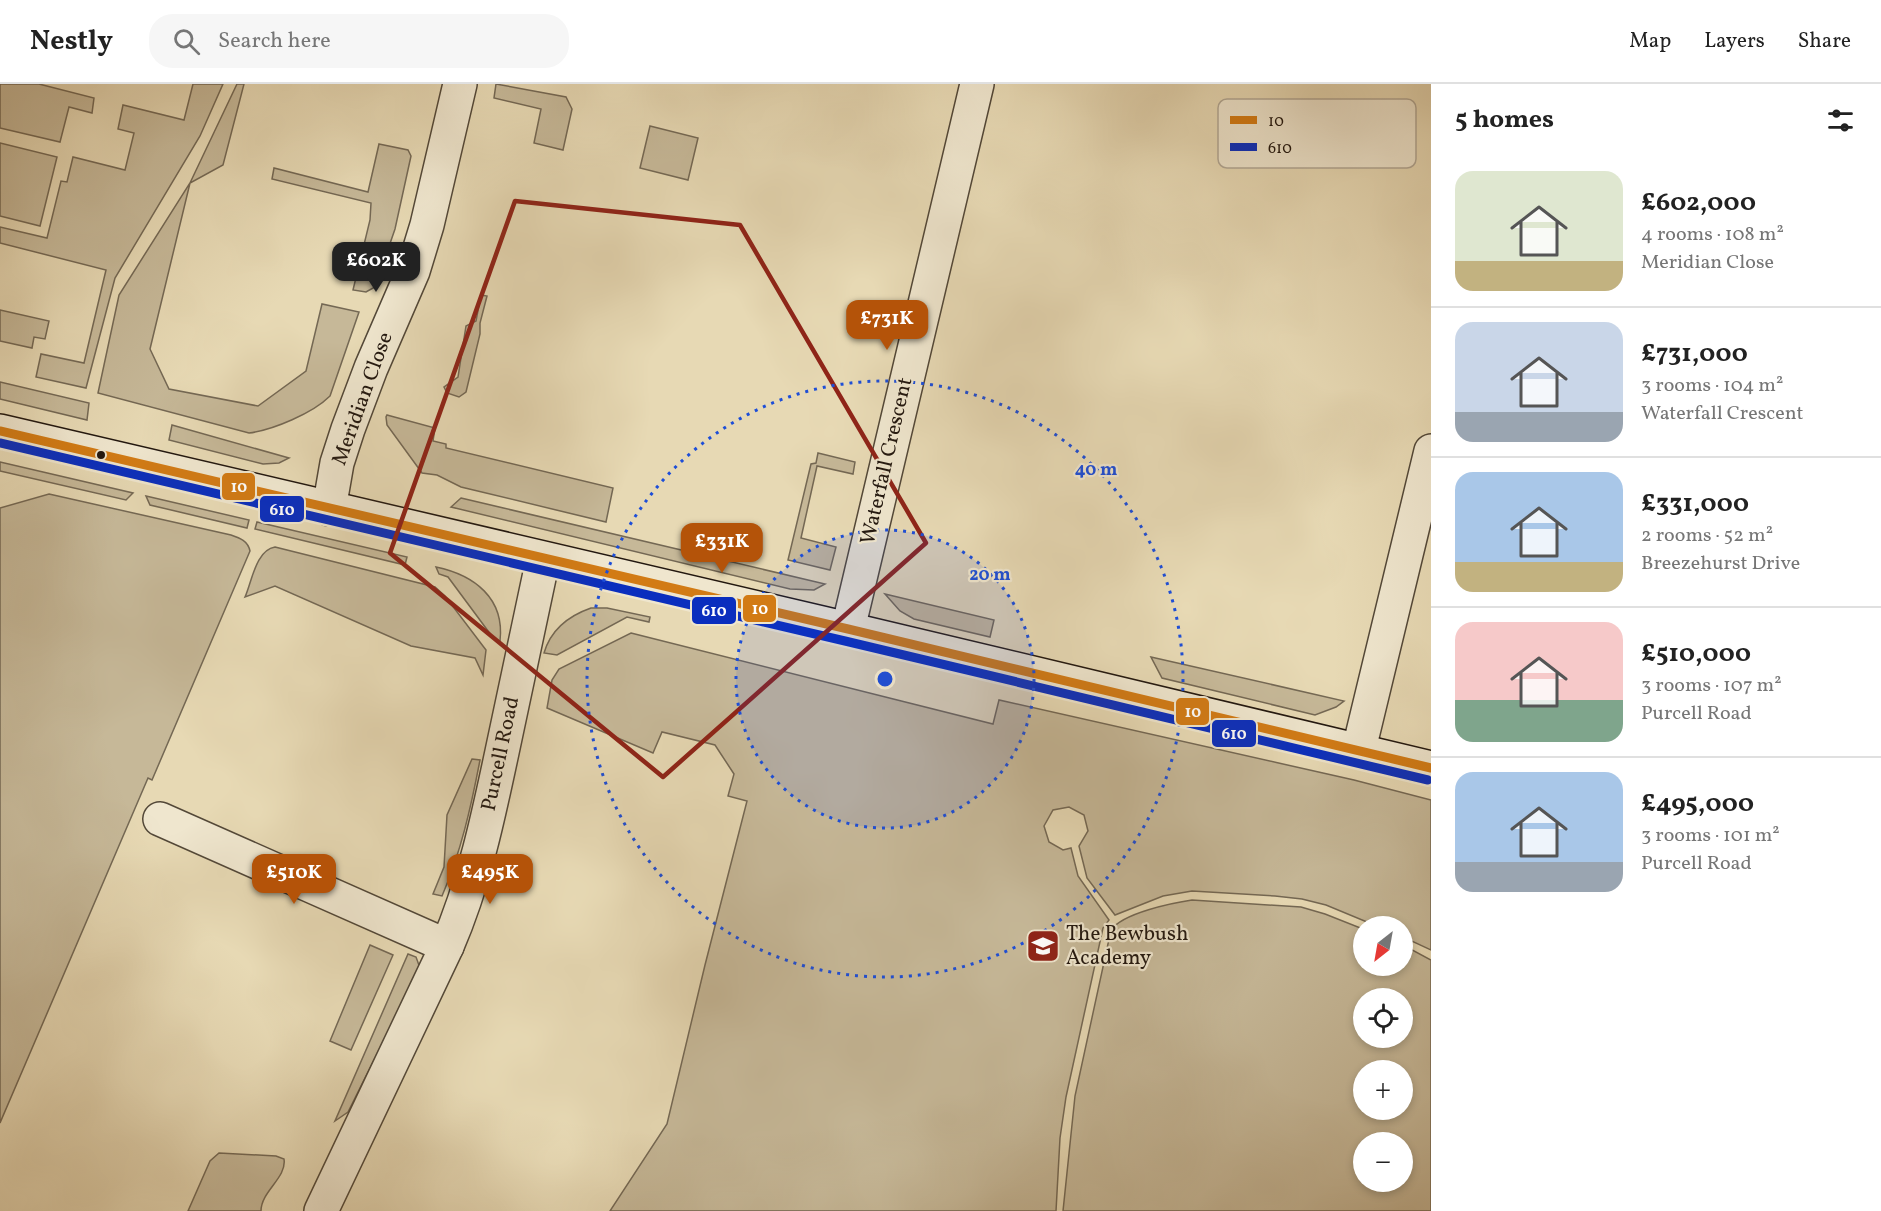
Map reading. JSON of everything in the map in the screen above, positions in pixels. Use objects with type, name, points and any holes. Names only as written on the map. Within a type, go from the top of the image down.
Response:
[{"type":"street","name":"Meridian Close","points":[[329,509],[337,463],[348,429],[371,368],[413,271],[427,225],[460,84]]},
{"type":"street","name":"Waterfall Crescent","points":[[848,629],[977,84]]},
{"type":"street","points":[[0,431],[1431,768]]},
{"type":"street","points":[[1359,750],[1431,451]]},
{"type":"street","name":"Purcell Road","points":[[321,1211],[463,909],[489,815],[521,654],[543,559]]},
{"type":"street","points":[[160,819],[447,946]]},
{"type":"highlighted area","points":[[515,201],[740,225],[926,543],[663,777],[390,553]]},
{"type":"shaded area","points":[[0,84],[39,84],[94,98],[92,113],[69,107],[60,142],[0,128]]},
{"type":"shaded area","points":[[193,84],[223,84],[200,136],[115,278],[86,388],[36,377],[41,354],[84,363],[106,270],[0,243],[0,227],[47,238],[61,181],[67,182],[73,157],[125,170],[134,133],[118,129],[123,105],[184,120]]},
{"type":"shaded area","points":[[237,84],[244,84],[223,165],[190,183]]},
{"type":"shaded area","points":[[496,84],[566,97],[572,109],[563,150],[534,143],[541,109],[494,98]]},
{"type":"shaded area","points":[[650,126],[698,138],[688,180],[640,168]]},
{"type":"shaded area","points":[[0,143],[57,157],[40,226],[0,216]]},
{"type":"shaded area","points":[[379,144],[408,150],[411,156],[395,229],[375,287],[366,292],[353,290],[370,220],[371,203],[272,179],[274,168],[368,192]]},
{"type":"shaded area","points":[[190,183],[150,349],[169,389],[258,406],[306,371],[322,304],[359,312],[330,396],[314,409],[281,424],[249,433],[98,393],[119,295]]},
{"type":"shaded area","points":[[481,295],[487,296],[480,323],[480,334],[466,392],[459,397],[447,393],[444,387],[458,377],[466,326],[476,321]]},
{"type":"shaded area","points":[[0,310],[49,321],[45,339],[34,337],[32,348],[0,341]]},
{"type":"shaded area","points":[[0,382],[89,403],[87,420],[0,399]]},
{"type":"shaded area","points":[[387,415],[435,428],[433,441],[446,444],[446,448],[613,488],[606,522],[461,487],[437,475],[422,473],[387,425]]},
{"type":"shaded area","points":[[172,425],[289,458],[279,463],[263,464],[169,440]]},
{"type":"shaded area","points":[[818,453],[855,462],[853,474],[817,466],[801,538],[836,547],[830,570],[788,560],[811,464],[816,463]]},
{"type":"shaded area","points":[[0,462],[133,493],[126,500],[0,471]]},
{"type":"shaded area","points":[[49,494],[231,535],[245,542],[250,551],[152,780],[148,778],[0,1123],[0,508]]},
{"type":"shaded area","points":[[146,496],[249,520],[247,528],[150,505]]},
{"type":"shaded area","points":[[461,498],[825,584],[814,590],[790,589],[451,507]]},
{"type":"shaded area","points":[[257,522],[407,557],[405,565],[255,529]]},
{"type":"shaded area","points":[[275,547],[435,587],[445,596],[486,650],[483,675],[475,658],[411,646],[275,586],[245,597],[259,560],[269,549]]},
{"type":"shaded area","points":[[436,567],[463,576],[484,591],[497,612],[500,641],[494,639],[448,577],[439,574]]},
{"type":"shaded area","points":[[885,594],[994,620],[990,637],[914,619],[900,611]]},
{"type":"shaded area","points":[[591,608],[607,608],[650,617],[649,622],[627,617],[557,655],[544,653],[551,637],[562,624]]},
{"type":"shaded area","name":"The Bewbush Academy","points":[[631,633],[993,724],[999,700],[1354,780],[1431,800],[1431,950],[1413,942],[1413,916],[1353,916],[1326,905],[1275,896],[1192,891],[1163,896],[1115,915],[1087,878],[1079,846],[1088,831],[1084,815],[1069,807],[1053,810],[1044,826],[1049,842],[1063,850],[1071,848],[1078,876],[1109,920],[1103,928],[1066,1097],[1060,1138],[1056,1211],[610,1211],[667,1124],[747,801],[728,796],[734,774],[715,745],[662,732],[653,753],[547,708],[552,680],[559,669]]},
{"type":"shaded area","points":[[1151,657],[1344,701],[1336,707],[1315,715],[1162,678]]},
{"type":"shaded area","points":[[472,759],[480,760],[460,846],[442,896],[433,894],[444,867],[447,815]]},
{"type":"shaded area","points":[[1192,900],[1301,907],[1325,914],[1353,925],[1353,976],[1413,976],[1413,950],[1431,960],[1431,1211],[1063,1211],[1075,1096],[1111,930],[1126,919],[1161,906]]},
{"type":"shaded area","points":[[370,945],[393,955],[351,1050],[330,1041]]},
{"type":"shaded area","points":[[408,954],[416,957],[420,968],[348,1112],[335,1121]]},
{"type":"shaded area","points":[[219,1153],[276,1156],[284,1159],[282,1172],[265,1197],[261,1211],[188,1211],[210,1161]]},
{"type":"transit line","name":"10","points":[[0,431],[1431,768]]},
{"type":"transit line","name":"610","points":[[0,443],[1428,780]]},
{"type":"place","name":"The Bewbush Academy","points":[[1043,946]]}]
